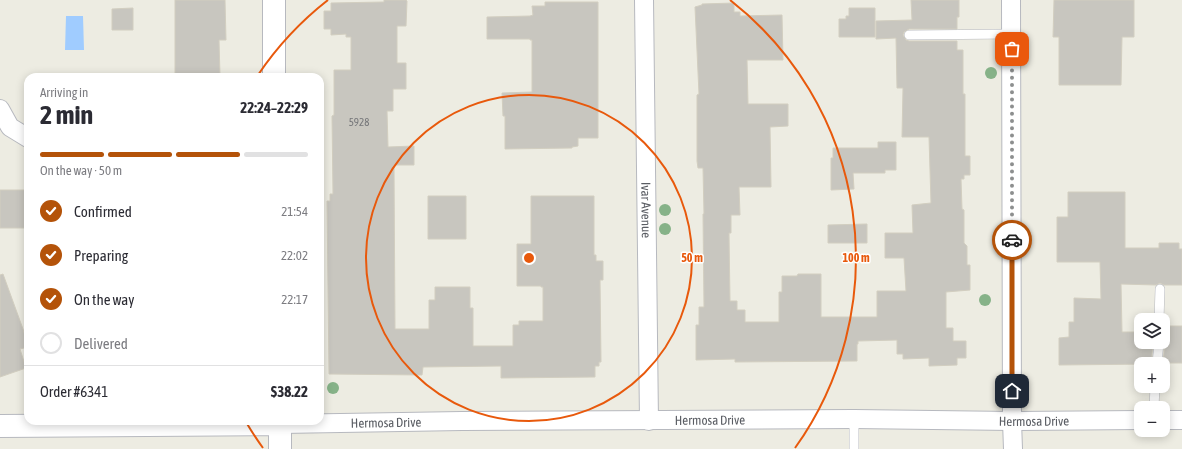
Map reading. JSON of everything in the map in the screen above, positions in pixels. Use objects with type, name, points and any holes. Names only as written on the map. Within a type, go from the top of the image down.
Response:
[{"type":"street","points":[[274,0],[274,73]]},
{"type":"street","name":"Ivar Avenue","points":[[644,0],[648,421]]},
{"type":"street","points":[[1011,0],[1013,449]]},
{"type":"street","points":[[0,108],[10,127],[24,136]]},
{"type":"street","name":"Hermosa Drive","points":[[324,423],[854,419],[1012,421],[1134,420]]},
{"type":"street","points":[[1170,420],[1182,420]]},
{"type":"street","points":[[0,426],[93,425]]},
{"type":"street","points":[[280,425],[280,449]]},
{"type":"lane","points":[[909,35],[1012,34]]},
{"type":"lane","points":[[1159,313],[1160,289]]},
{"type":"lane","points":[[854,419],[854,449]]},
{"type":"water","points":[[66,16],[83,16],[84,50],[65,50]]},
{"type":"building","points":[[175,0],[225,0],[226,40],[219,40],[220,73],[175,73]]},
{"type":"building","points":[[384,0],[407,1],[406,26],[397,26],[397,63],[406,63],[406,89],[393,89],[393,111],[387,111],[388,147],[414,146],[414,165],[394,165],[395,329],[429,329],[429,300],[435,300],[435,287],[470,287],[470,308],[473,308],[473,346],[513,346],[513,325],[519,325],[519,321],[543,321],[543,287],[517,286],[517,244],[531,244],[531,196],[594,196],[594,255],[596,255],[596,261],[603,261],[603,280],[600,280],[601,362],[599,362],[599,366],[595,366],[595,377],[501,378],[501,366],[423,367],[422,375],[329,374],[327,201],[330,201],[330,194],[333,194],[332,116],[334,115],[334,70],[351,70],[351,37],[346,37],[346,34],[331,35],[331,29],[324,29],[324,11],[331,11],[331,3],[384,2]]},
{"type":"building","points":[[911,0],[959,0],[957,29],[909,29],[904,32],[903,35],[906,40],[909,41],[957,41],[957,50],[963,50],[965,156],[970,156],[970,175],[964,175],[964,179],[961,179],[962,209],[964,210],[964,243],[967,246],[967,265],[970,265],[970,290],[946,292],[946,328],[953,328],[953,341],[966,341],[966,358],[957,358],[957,365],[929,366],[929,358],[903,359],[903,354],[897,354],[897,340],[858,341],[857,361],[735,362],[735,359],[696,360],[696,325],[699,325],[699,307],[704,307],[704,214],[703,168],[698,168],[697,161],[697,95],[699,94],[695,7],[702,4],[734,3],[734,12],[740,12],[740,16],[782,15],[783,60],[747,60],[748,104],[788,104],[788,126],[770,127],[771,187],[739,187],[740,215],[731,215],[731,233],[729,233],[730,301],[737,301],[737,310],[745,310],[745,322],[779,322],[779,292],[782,292],[782,276],[821,274],[821,317],[877,317],[877,291],[906,291],[904,258],[885,258],[885,233],[913,233],[912,205],[931,203],[929,137],[902,137],[903,88],[897,88],[896,38],[876,39],[876,21],[912,20]]},
{"type":"building","points":[[1054,0],[1134,0],[1134,37],[1122,37],[1121,85],[1059,85],[1059,37],[1053,37]]},
{"type":"building","points":[[545,2],[598,2],[598,138],[578,138],[578,146],[572,148],[505,149],[505,116],[503,116],[502,93],[532,92],[532,40],[487,39],[487,17],[530,16],[533,15],[532,6],[545,6]]},
{"type":"building","points":[[133,8],[133,30],[112,30],[112,9]]},
{"type":"building","points":[[849,8],[875,8],[875,37],[839,37],[839,19],[846,19],[846,16],[849,16]]},
{"type":"building","points":[[878,142],[896,142],[896,170],[885,170],[885,173],[853,173],[854,189],[831,190],[831,158],[833,158],[833,148],[878,148]]},
{"type":"building","points":[[0,190],[24,190],[24,228],[0,228]]},
{"type":"building","points":[[1068,192],[1125,192],[1125,248],[1159,248],[1159,243],[1179,243],[1179,249],[1182,249],[1182,285],[1164,285],[1160,283],[1156,285],[1121,284],[1122,332],[1134,332],[1134,349],[1152,349],[1152,357],[1134,357],[1134,364],[1059,365],[1059,338],[1069,337],[1069,322],[1074,322],[1074,298],[1101,299],[1100,262],[1057,262],[1057,217],[1068,217]]},
{"type":"building","points":[[428,196],[466,196],[466,239],[428,239]]},
{"type":"building","points":[[867,224],[867,243],[828,243],[828,225]]},
{"type":"building","points":[[3,274],[24,333],[24,348],[20,349],[24,362],[24,369],[0,377],[0,275]]},
{"type":"building","points":[[1170,326],[1182,326],[1182,363],[1170,363],[1170,357],[1164,357],[1164,349],[1170,349]]},
{"type":"way so far","points":[[1012,49],[1012,240]]},
{"type":"route","points":[[1012,240],[1012,391]]}]
